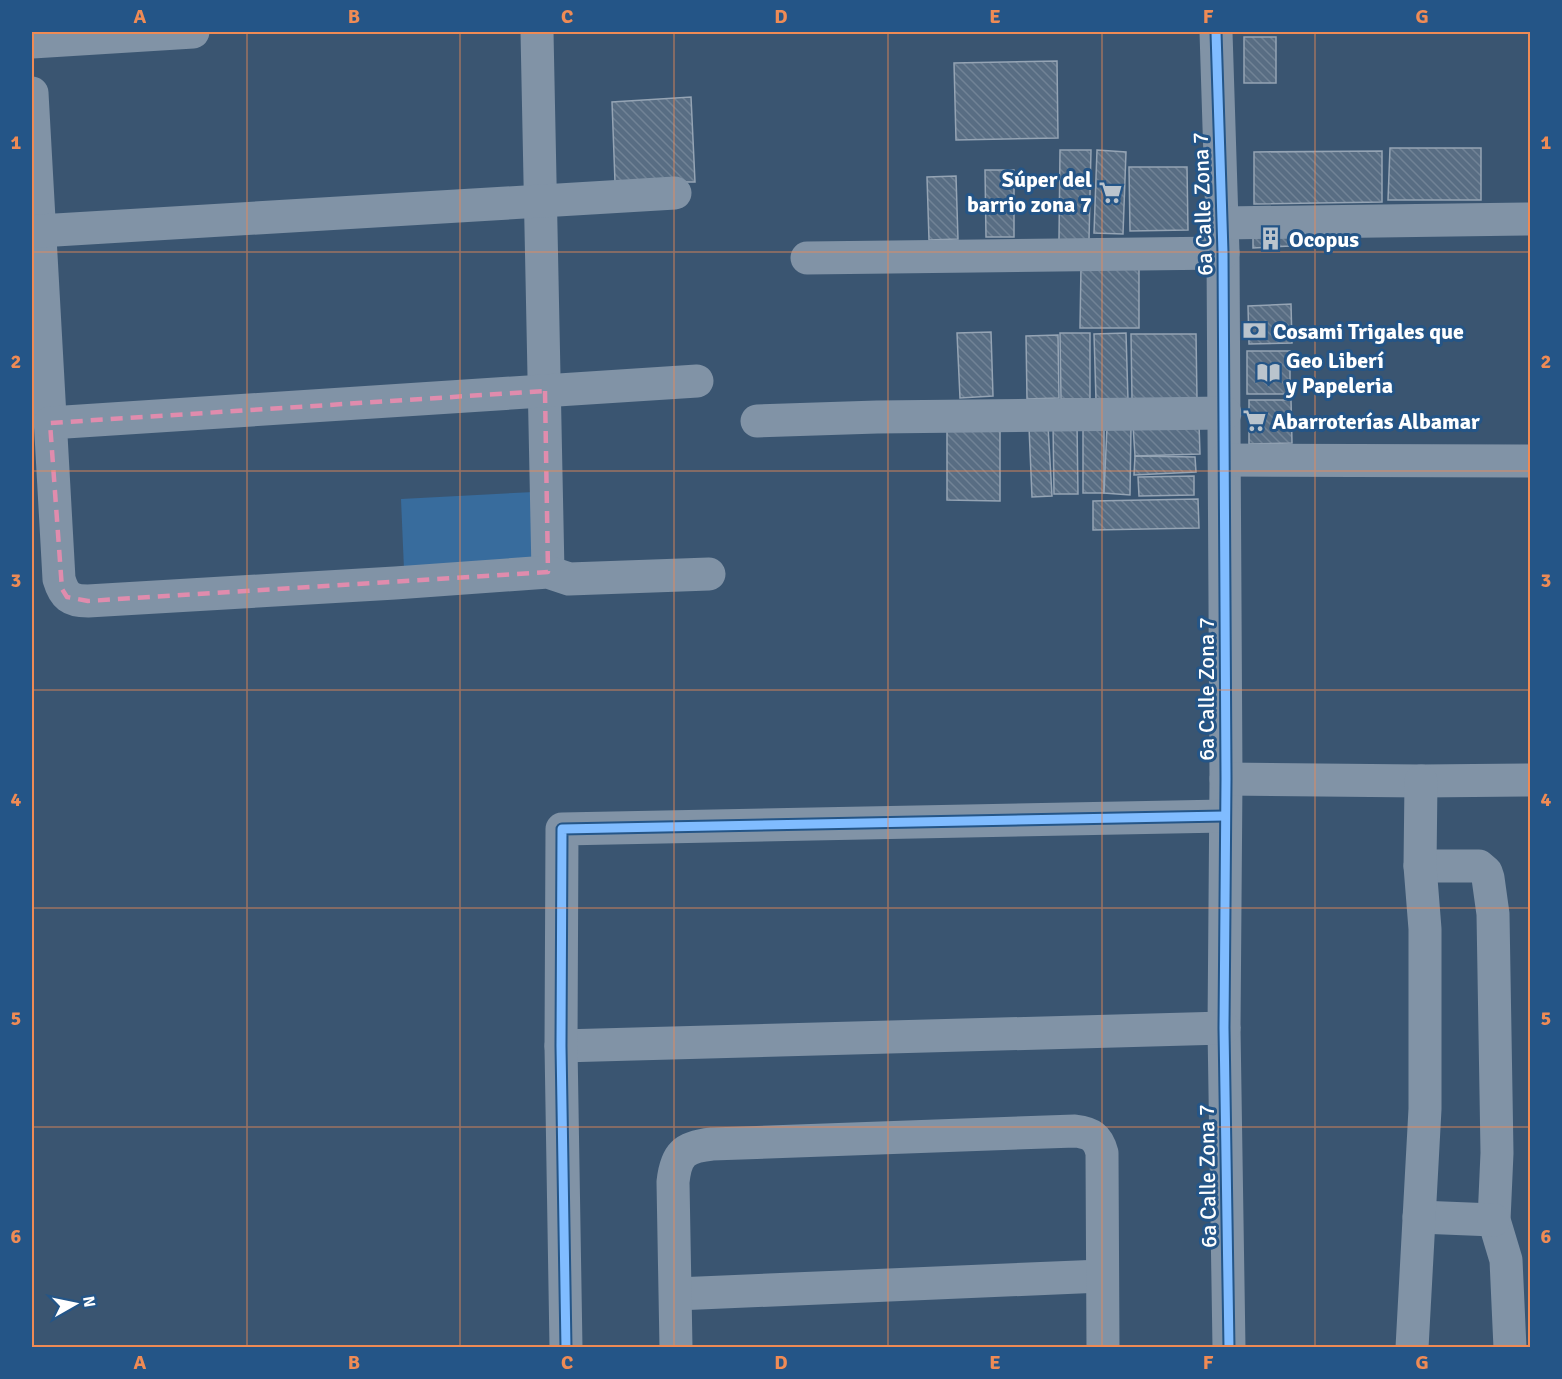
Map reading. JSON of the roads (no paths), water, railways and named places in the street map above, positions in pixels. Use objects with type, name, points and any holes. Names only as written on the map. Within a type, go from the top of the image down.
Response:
[{"type":"street","points":[[32,42],[193,32]]},
{"type":"street","points":[[537,32],[548,572]]},
{"type":"street","name":"6a Calle Zona 7","points":[[1216,32],[1208,101],[1223,238],[1226,778],[1224,1028],[1229,1347]]},
{"type":"street","points":[[32,93],[39,231],[38,332],[50,423],[43,507],[59,579],[67,597],[76,601],[384,584],[548,572],[576,579],[709,574]]},
{"type":"street","points":[[39,231],[675,193]]},
{"type":"street","points":[[807,258],[1223,238],[1530,219]]},
{"type":"street","points":[[50,423],[697,381]]},
{"type":"street","points":[[758,421],[877,417],[1225,413]]},
{"type":"street","points":[[1225,460],[1530,460]]},
{"type":"street","points":[[1226,778],[1530,780]]},
{"type":"street","points":[[1412,1347],[1425,1109],[1424,901],[1420,866],[1421,781]]},
{"type":"street","points":[[566,1347],[561,1046],[562,829],[1224,816]]},
{"type":"street","points":[[1420,866],[1474,865],[1483,868],[1488,878],[1494,933],[1497,1153],[1494,1220],[1506,1260],[1510,1347]]},
{"type":"street","points":[[561,1046],[1224,1028]]},
{"type":"street","points":[[676,1347],[673,1182],[674,1169],[678,1160],[691,1148],[712,1144],[1063,1131],[1086,1133],[1094,1137],[1100,1144],[1102,1154],[1103,1347]]},
{"type":"street","points":[[1419,1217],[1494,1220]]},
{"type":"street","points":[[676,1294],[1102,1276]]},
{"type":"place","name":"Súper del barrio zona 7","points":[[1110,192]]},
{"type":"place","name":"Ocopus","points":[[1271,239]]},
{"type":"place","name":"Cosami Trigales que","points":[[1255,331]]},
{"type":"place","name":"Geo Liberí y Papeleria","points":[[1268,373]]},
{"type":"place","name":"Abarroterías Albamar","points":[[1254,421]]}]
